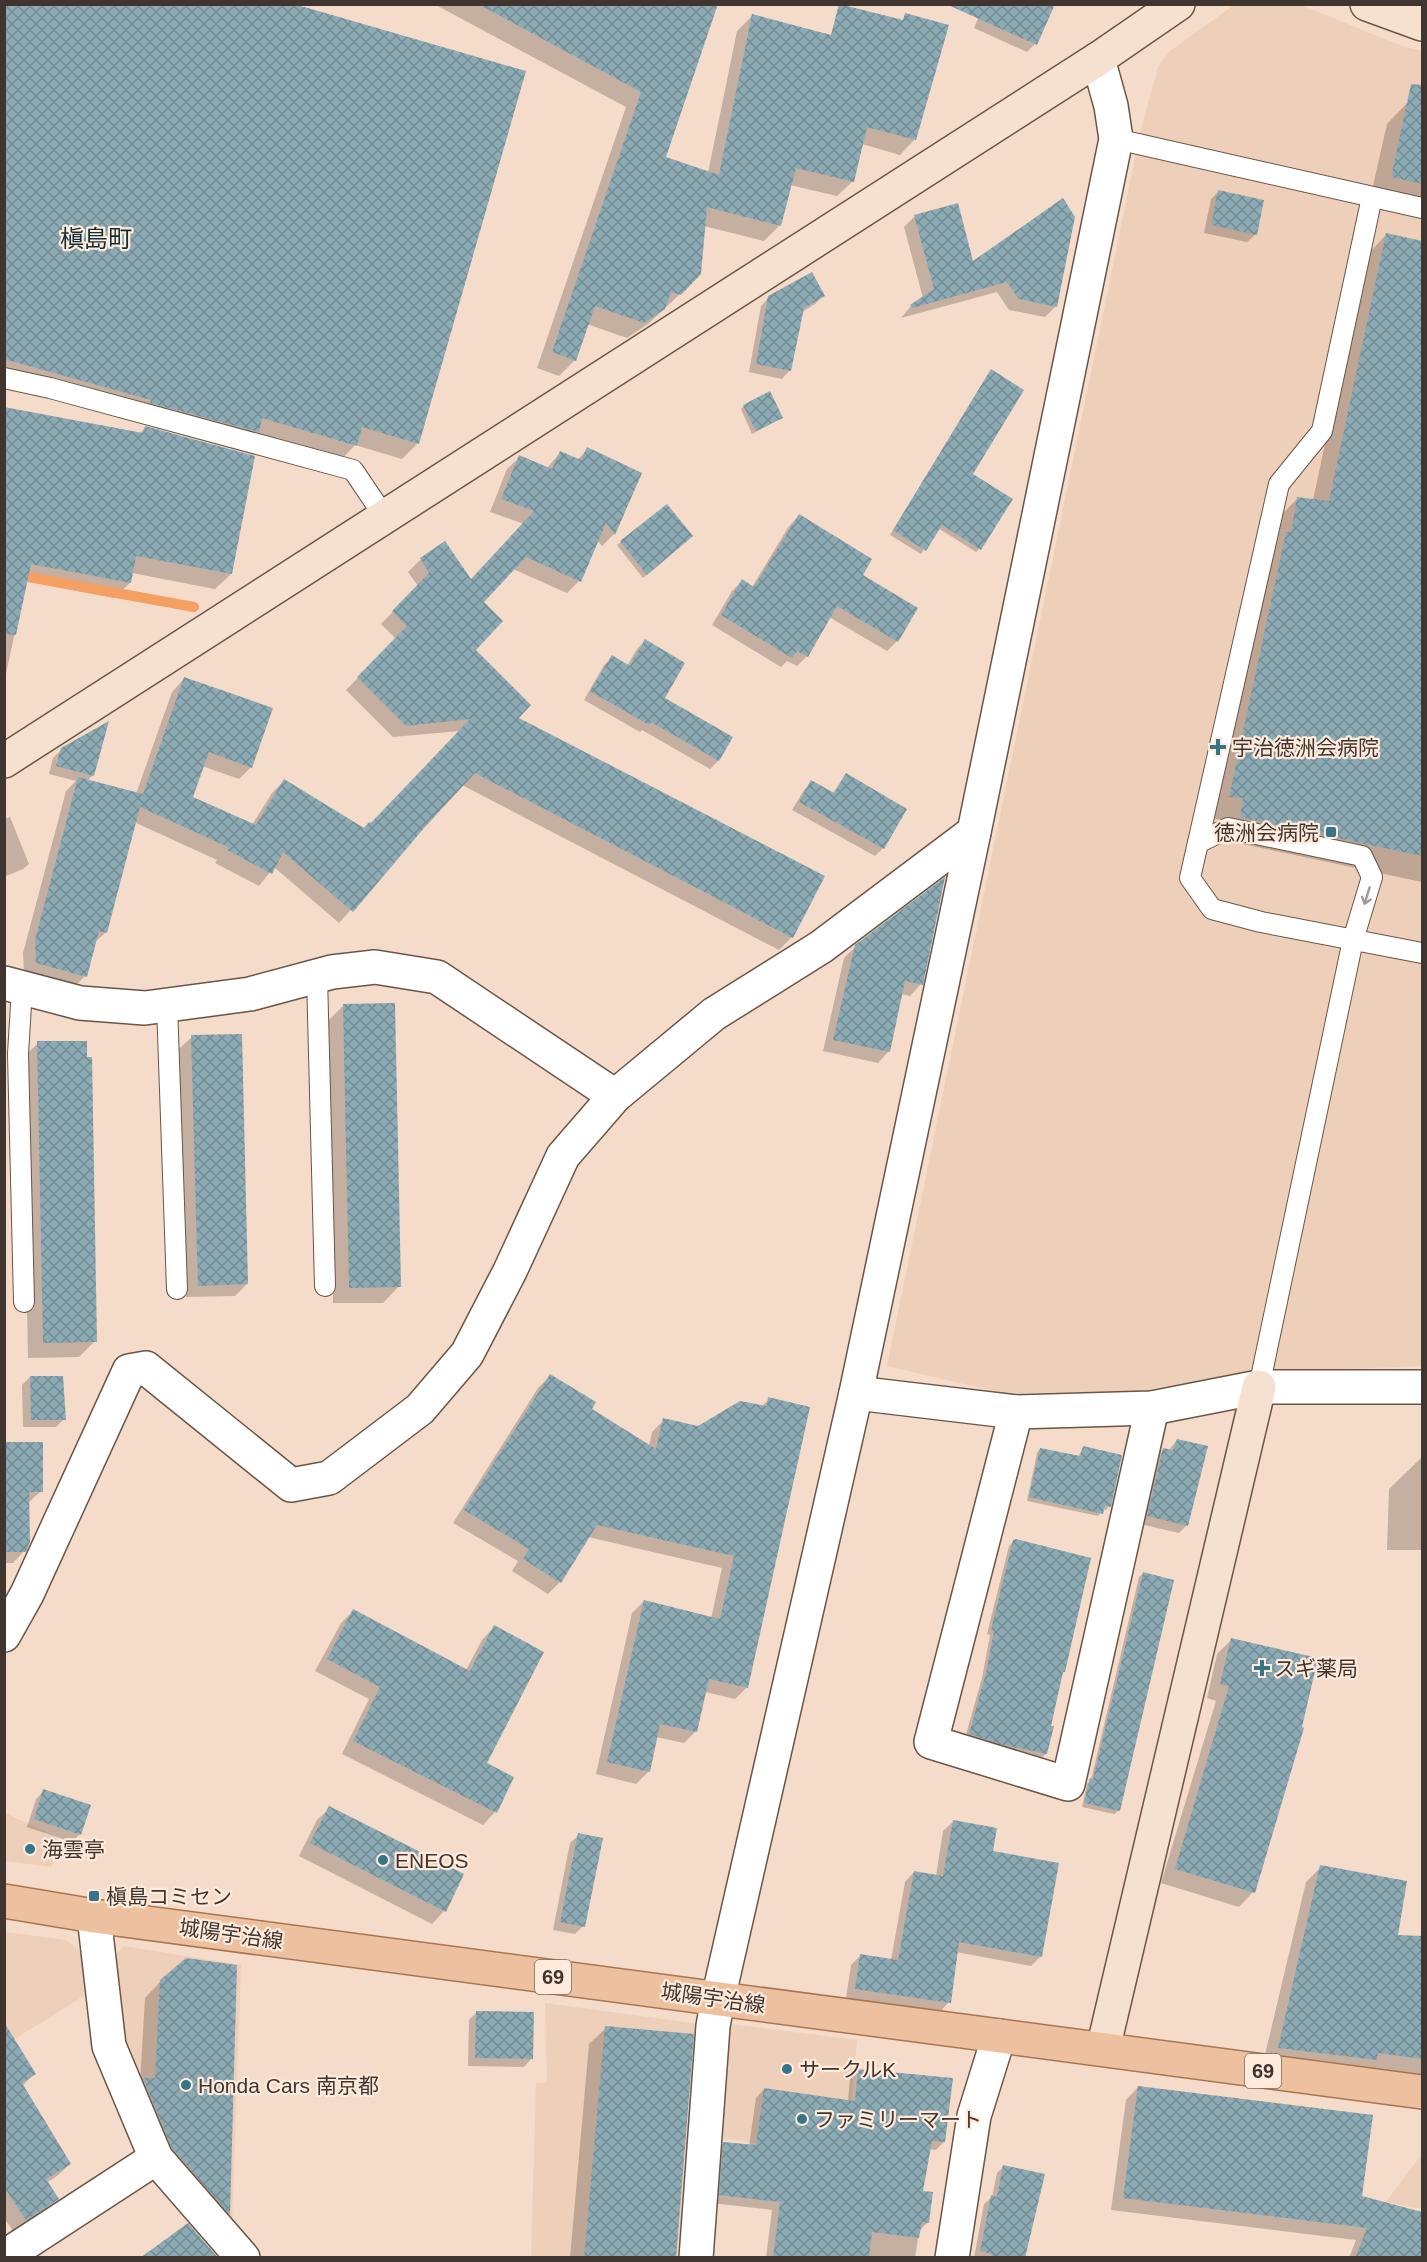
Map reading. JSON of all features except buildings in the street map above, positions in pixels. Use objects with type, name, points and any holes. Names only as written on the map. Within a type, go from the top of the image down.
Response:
[{"type":"main road","name":"城陽宇治線","points":[[4,1901],[94,1916],[1422,2092]]},
{"type":"street","points":[[4,761],[1098,59],[1178,4]]},
{"type":"street","points":[[1367,4],[1422,24]]},
{"type":"street","points":[[696,2258],[713,2026],[718,1999],[856,1393],[1116,139],[1111,106],[1098,59]]},
{"type":"street","points":[[4,1635],[27,1594],[129,1371],[146,1368],[291,1485],[329,1478],[420,1409],[467,1354],[510,1271],[563,1156],[615,1096],[714,1014],[821,947],[974,832]]},
{"type":"street","points":[[13,986],[80,1003],[145,1008],[250,994],[332,972],[375,967],[437,977],[615,1096]]},
{"type":"street","points":[[856,1393],[1016,1412],[1152,1408],[1259,1387],[1422,1387]]},
{"type":"street","points":[[1102,2049],[1259,1387]]},
{"type":"street","points":[[1016,1412],[931,1742],[1068,1784],[1152,1408]]},
{"type":"street","points":[[94,1916],[109,2046],[156,2158],[243,2258]]},
{"type":"street","points":[[952,2258],[974,2116],[999,2036]]},
{"type":"street","points":[[4,2257],[156,2158]]},
{"type":"lane","points":[[1116,139],[1422,208]]},
{"type":"lane","points":[[1372,197],[1322,431],[1279,484],[1190,878],[1212,909],[1261,922],[1422,953]]},
{"type":"lane","points":[[4,378],[50,388],[353,470],[384,516]]},
{"type":"lane","points":[[1198,843],[1228,828],[1362,856],[1372,877],[1353,940],[1259,1387]]},
{"type":"lane","points":[[317,976],[325,1286]]},
{"type":"lane","points":[[13,986],[18,1054],[24,1302]]},
{"type":"lane","points":[[168,1005],[177,1289]]},
{"type":"shaded area","name":"宇治徳洲会病院","points":[[1234,5],[1301,5],[1402,46],[1422,51],[1422,1366],[1247,1373],[1138,1391],[1007,1394],[887,1366],[1141,129],[1158,67],[1170,51]]},
{"type":"shaded area","name":"海雲亭","points":[[5,1813],[57,1837],[52,1867],[5,1861]]},
{"type":"shaded area","points":[[5,1932],[66,1940],[83,1954],[87,1994],[5,2045]]},
{"type":"shaded area","name":"Honda Cars 南京都","points":[[124,1946],[241,1965],[232,2227],[176,2160],[139,2093],[124,2053],[112,1959]]},
{"type":"shaded area","points":[[545,2003],[700,2024],[678,2257],[531,2258],[536,2083],[547,2082]]},
{"type":"shaded area","name":"サークルK","points":[[723,2023],[857,2040],[846,2155],[712,2137]]},
{"type":"shaded area","points":[[1422,2154],[1422,2209],[1386,2202]]},
{"type":"waterway","points":[[17,575],[194,607]]},
{"type":"place","name":"宇治徳洲会病院","points":[[1218,747]]},
{"type":"place","name":"徳洲会病院","points":[[1331,832]]},
{"type":"place","name":"スギ薬局","points":[[1262,1668]]},
{"type":"place","name":"海雲亭","points":[[30,1849]]},
{"type":"place","name":"ENEOS","points":[[383,1860]]},
{"type":"place","name":"槇島コミセン","points":[[94,1896]]},
{"type":"place","name":"サークルK","points":[[787,2069]]},
{"type":"place","name":"Honda Cars 南京都","points":[[186,2085]]},
{"type":"place","name":"ファミリーマート","points":[[802,2119]]},
{"type":"district","name":"槇島町","points":[[96,238]]}]
